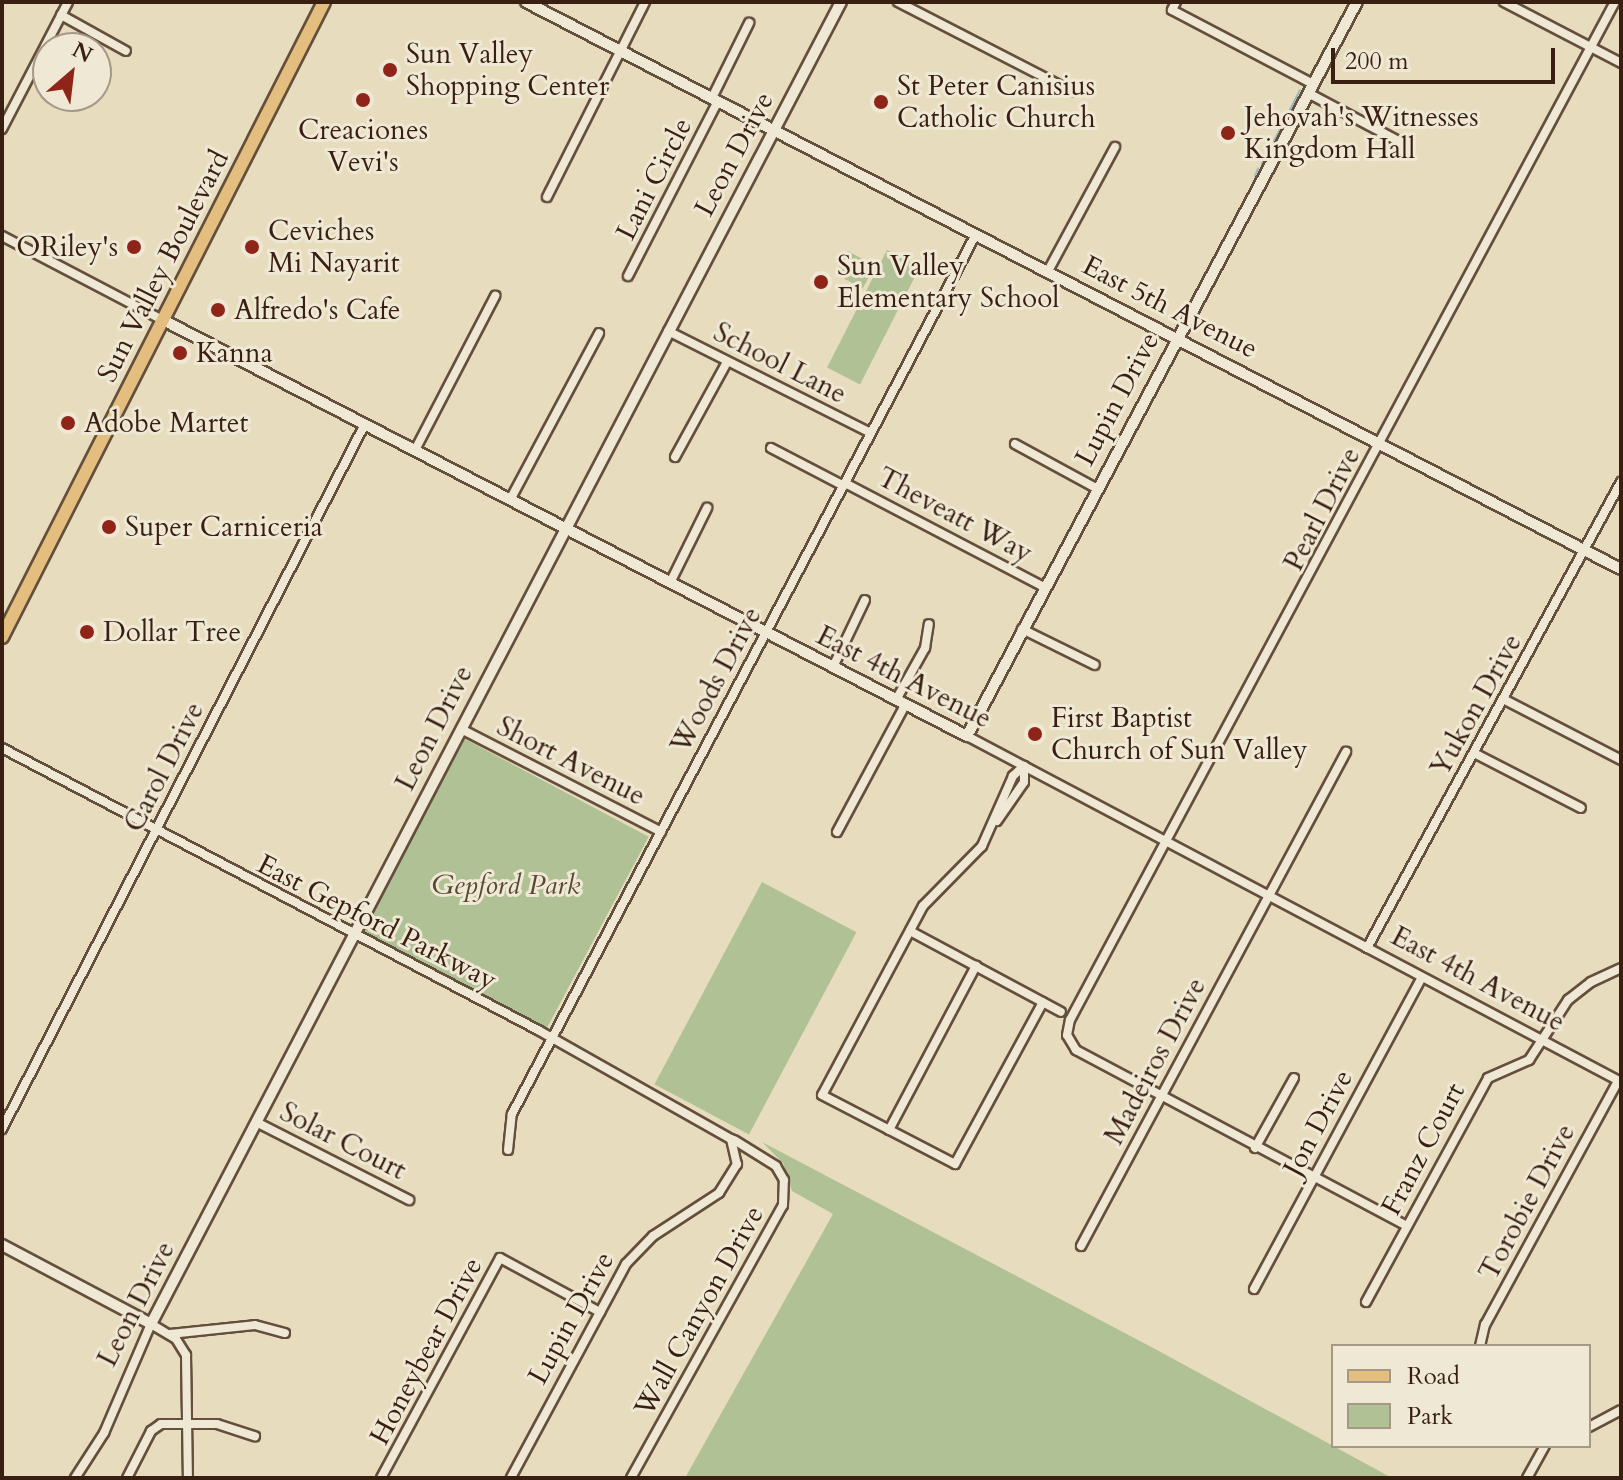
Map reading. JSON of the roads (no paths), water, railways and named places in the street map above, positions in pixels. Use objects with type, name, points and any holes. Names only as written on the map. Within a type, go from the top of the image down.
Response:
[{"type":"main road","name":"Sun Valley Boulevard","points":[[2,637],[324,2]]},
{"type":"street","points":[[2,129],[68,2]]},
{"type":"street","name":"East 5th Avenue","points":[[526,2],[1381,442],[1621,569]]},
{"type":"street","points":[[547,197],[645,2]]},
{"type":"street","name":"Leon Drive","points":[[75,1478],[104,1433],[151,1324],[841,2]]},
{"type":"street","points":[[898,2],[1071,91]]},
{"type":"street","points":[[1176,2],[1172,10],[1402,143]]},
{"type":"street","name":"Lupin Drive","points":[[967,736],[1096,488],[1357,2]]},
{"type":"street","points":[[1504,2],[1621,63]]},
{"type":"street","name":"Pearl Drive","points":[[1161,1096],[1076,1050],[1067,1035],[1070,1020],[1615,2]]},
{"type":"street","points":[[61,15],[126,51]]},
{"type":"street","name":"Lani Circle","points":[[628,276],[715,100],[749,23]]},
{"type":"street","points":[[1048,271],[1115,147]]},
{"type":"street","name":"Woods Drive","points":[[508,1150],[512,1114],[976,234]]},
{"type":"street","points":[[2,236],[163,320]]},
{"type":"street","points":[[415,450],[495,296]]},
{"type":"street","name":"East 4th Avenue","points":[[163,320],[967,736],[1619,1082]]},
{"type":"street","name":"School Lane","points":[[668,331],[871,433]]},
{"type":"street","points":[[510,500],[599,333]]},
{"type":"street","points":[[675,457],[727,362]]},
{"type":"street","name":"Carol Drive","points":[[2,1129],[365,424]]},
{"type":"street","points":[[1015,444],[1096,488]]},
{"type":"street","name":"Theveatt Way","points":[[771,448],[1044,587]]},
{"type":"street","name":"Yukon Drive","points":[[1367,948],[1505,700],[1621,482]]},
{"type":"street","points":[[670,583],[707,508]]},
{"type":"street","points":[[833,667],[865,600]]},
{"type":"street","points":[[837,832],[925,648],[929,624]]},
{"type":"street","points":[[1022,629],[1095,665]]},
{"type":"street","points":[[1505,700],[1621,760]]},
{"type":"street","name":"Short Avenue","points":[[461,729],[661,832]]},
{"type":"street","name":"East Gepford Parkway","points":[[2,748],[730,1137]]},
{"type":"street","name":"Madeiros Drive","points":[[1081,1246],[1346,752]]},
{"type":"street","points":[[1474,753],[1581,808]]},
{"type":"street","points":[[1024,766],[999,802],[995,822],[978,851],[928,899],[822,1095],[955,1164],[1043,1002]]},
{"type":"street","points":[[910,931],[1061,1012]]},
{"type":"street","points":[[889,1130],[976,966]]},
{"type":"street","name":"Franz Court","points":[[1366,1302],[1483,1084],[1495,1073],[1529,1060],[1579,990],[1621,968]]},
{"type":"street","name":"Jon Drive","points":[[1254,1289],[1422,977]]},
{"type":"street","points":[[1255,1148],[1294,1078]]},
{"type":"street","name":"Torobie Drive","points":[[1480,1344],[1485,1325],[1619,1082]]},
{"type":"street","points":[[1161,1096],[1407,1226]]},
{"type":"street","name":"Solar Court","points":[[256,1122],[409,1200]]},
{"type":"street","name":"Lupin Drive","points":[[513,1474],[600,1312],[643,1244],[719,1193],[737,1164],[730,1137]]},
{"type":"street","name":"Wall Canyon Drive","points":[[631,1478],[783,1205],[784,1180],[776,1166],[730,1137]]},
{"type":"street","points":[[2,1245],[169,1334],[182,1347],[188,1364],[188,1478]]},
{"type":"street","name":"Honeybear Drive","points":[[381,1478],[500,1258],[600,1312]]},
{"type":"street","points":[[169,1334],[255,1325],[285,1333]]},
{"type":"street","points":[[1591,1426],[1621,1410]]},
{"type":"street","points":[[127,1478],[156,1427],[187,1422],[231,1426],[255,1436]]},
{"type":"street","points":[[1527,1478],[1544,1448]]},
{"type":"waterway","points":[[1274,141],[1300,90]]},
{"type":"waterway","points":[[1262,164],[1270,147]]},
{"type":"waterway","points":[[1255,176],[1258,169]]},
{"type":"place","name":"Sun Valley Shopping Center","points":[[390,70]]},
{"type":"place","name":"Creaciones Vevi's","points":[[363,100]]},
{"type":"place","name":"St Peter Canisius Catholic Church","points":[[881,102]]},
{"type":"place","name":"Jehovah's Witnesses Kingdom Hall","points":[[1228,133]]},
{"type":"place","name":"ORiley's","points":[[134,247]]},
{"type":"place","name":"Ceviches Mi Nayarit","points":[[252,247]]},
{"type":"place","name":"Sun Valley Elementary School","points":[[821,282]]},
{"type":"place","name":"Alfredo's Cafe","points":[[218,310]]},
{"type":"place","name":"Kanna","points":[[180,353]]},
{"type":"place","name":"Adobe Martet","points":[[68,423]]},
{"type":"place","name":"Super Carniceria","points":[[109,527]]},
{"type":"place","name":"Dollar Tree","points":[[87,632]]},
{"type":"place","name":"First Baptist Church of Sun Valley","points":[[1035,734]]},
{"type":"park label","name":"Gepford Park","points":[[506,885]]}]
